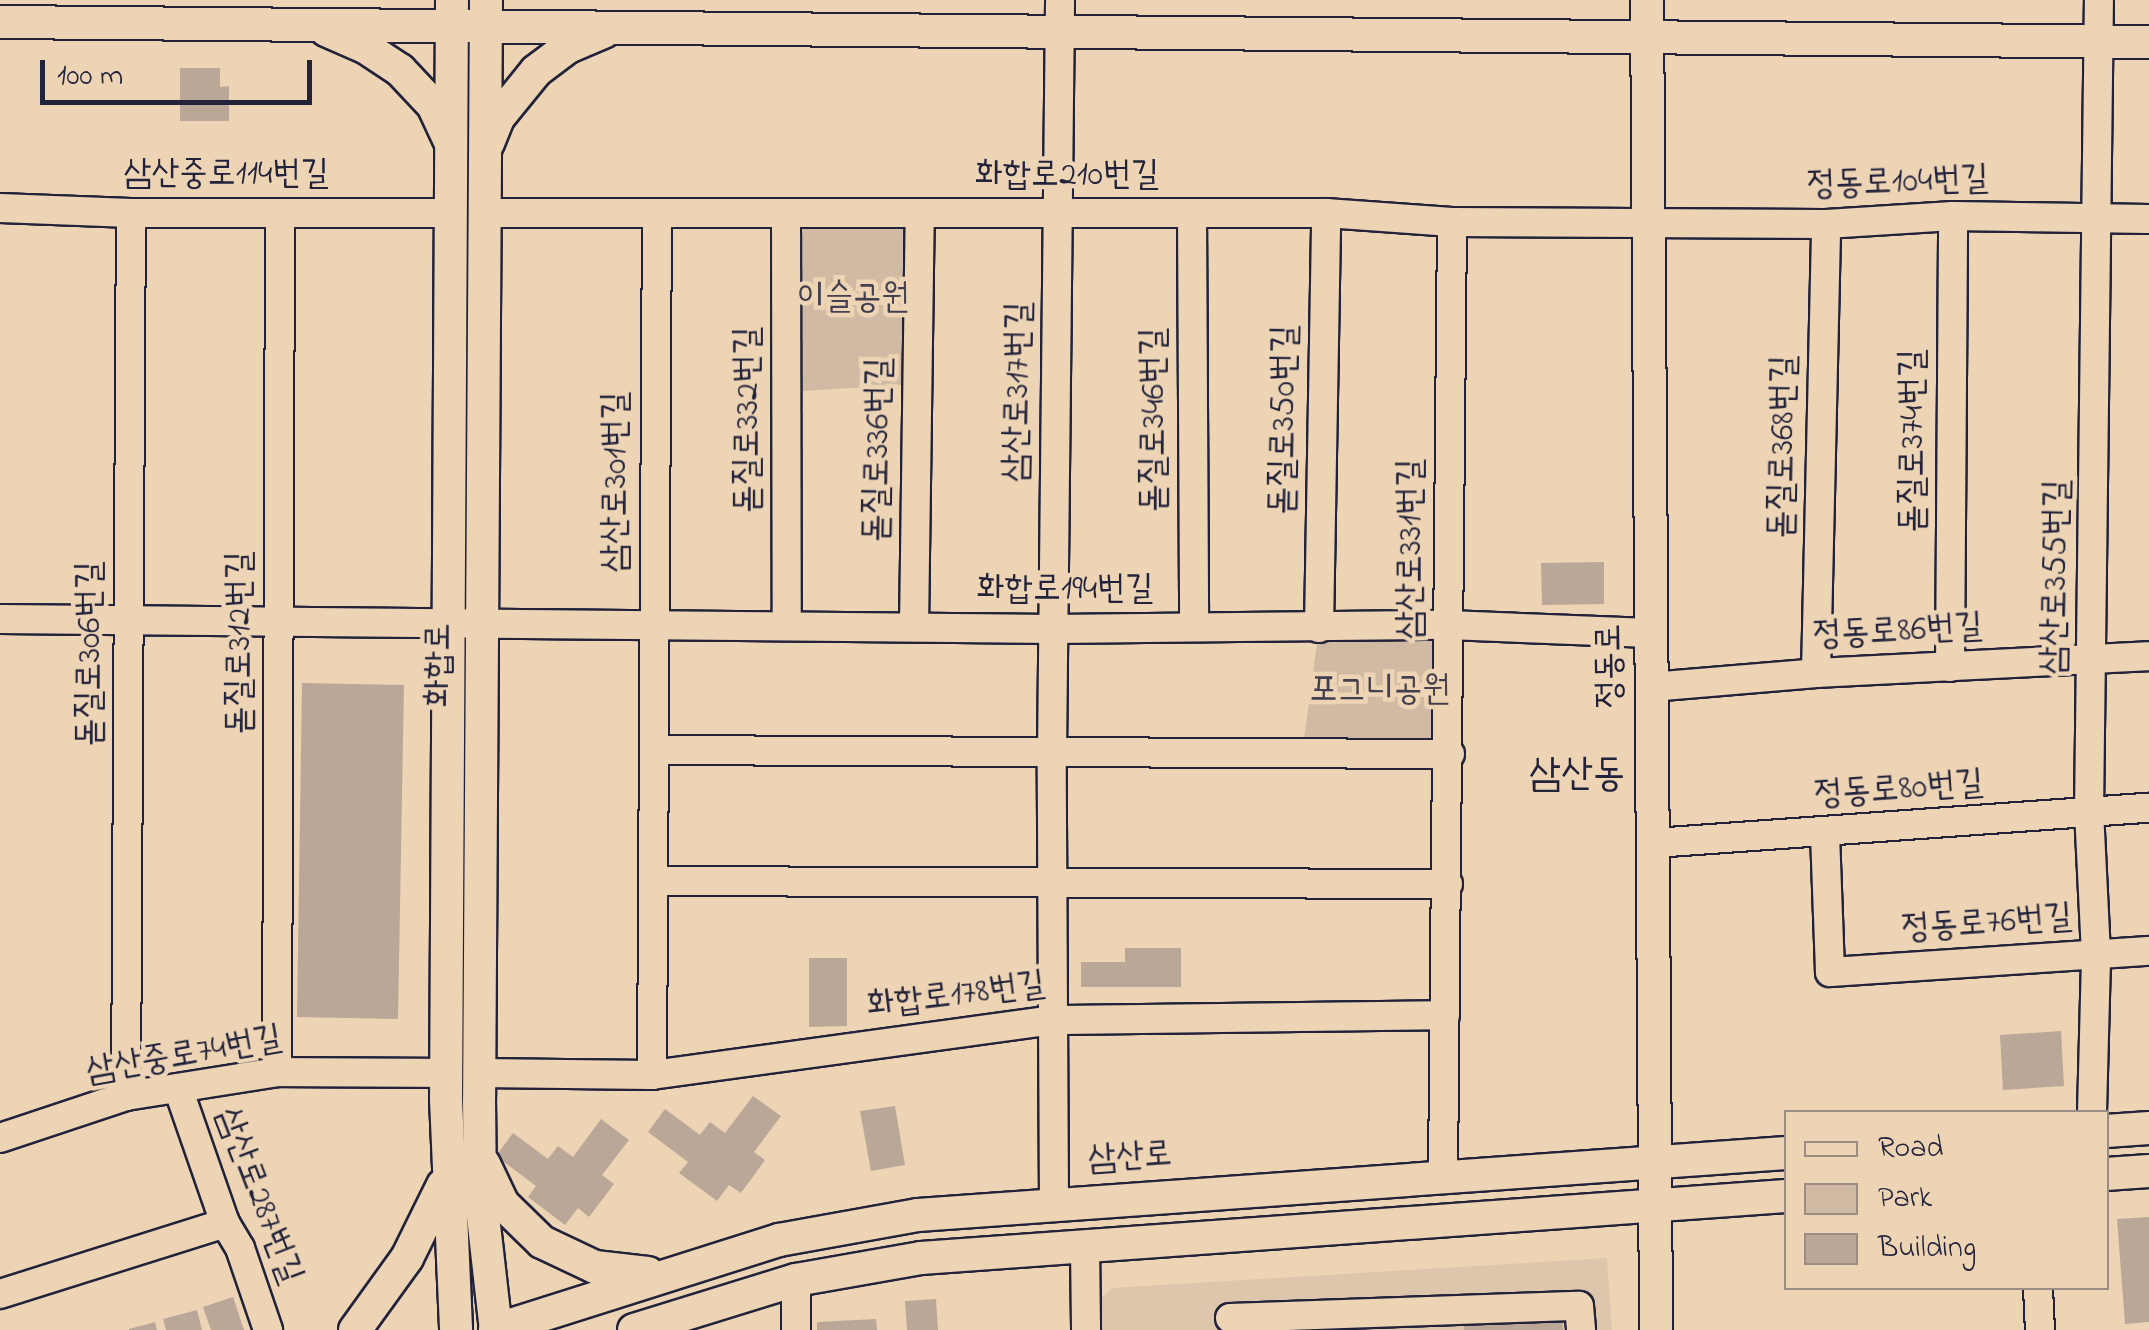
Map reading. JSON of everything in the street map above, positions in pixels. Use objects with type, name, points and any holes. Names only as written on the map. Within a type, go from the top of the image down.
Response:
[{"type":"main road","points":[[302,24],[370,0]]},
{"type":"main road","points":[[569,0],[632,26]]},
{"type":"main road","name":"정동로","points":[[1648,0],[1656,1330]]},
{"type":"main road","name":"화합로","points":[[452,12],[446,1073],[456,1330]]},
{"type":"main road","points":[[0,22],[302,24],[486,12],[632,26],[1060,15],[1647,34],[2149,42]]},
{"type":"main road","name":"화합로","points":[[486,12],[479,1073],[480,1190],[496,1330]]},
{"type":"main road","points":[[302,24],[347,38],[400,70],[434,105],[452,151]]},
{"type":"main road","points":[[485,152],[498,118],[536,70],[588,37],[632,26]]},
{"type":"main road","points":[[452,151],[457,122],[469,115],[480,123],[485,152]]},
{"type":"main road","points":[[2109,1131],[2149,1128]]},
{"type":"main road","points":[[480,1144],[503,1204],[542,1242],[595,1267],[632,1273],[672,1272]]},
{"type":"main road","name":"삼산로","points":[[496,1330],[778,1240],[918,1215],[1784,1152]]},
{"type":"main road","points":[[356,1330],[384,1296],[428,1222],[448,1166]]},
{"type":"main road","points":[[2109,1174],[2149,1170]]},
{"type":"main road","points":[[634,1330],[796,1280],[921,1258],[1784,1196]]},
{"type":"main road","points":[[664,1330],[695,1310]]},
{"type":"street","name":"삼산로355번길","points":[[2092,1110],[2096,954],[2089,813],[2100,0]]},
{"type":"street","name":"삼산로317번길","points":[[1054,1204],[1052,629],[1060,15]]},
{"type":"street","name":"삼산중로114번길","points":[[0,208],[130,213],[451,213]]},
{"type":"street","name":"돋질로306번길","points":[[126,1096],[130,213]]},
{"type":"street","name":"화합로210번길","points":[[484,213],[1326,213],[1452,222],[1648,223]]},
{"type":"street","name":"돋질로346번길","points":[[1192,213],[1194,627]]},
{"type":"street","name":"돋질로350번길","points":[[1318,628],[1326,213]]},
{"type":"street","name":"돋질로312번길","points":[[277,1072],[280,214]]},
{"type":"street","name":"삼산로301번길","points":[[652,1075],[657,214]]},
{"type":"street","name":"돋질로332번길","points":[[786,214],[787,626]]},
{"type":"street","name":"돋질로336번길","points":[[914,627],[920,214]]},
{"type":"street","name":"정동로104번길","points":[[1648,223],[1826,224],[1953,216],[2149,219]]},
{"type":"street","name":"돋질로374번길","points":[[1950,667],[1953,216]]},
{"type":"street","name":"삼산로331번길","points":[[1443,1176],[1450,754],[1452,222]]},
{"type":"street","name":"돋질로368번길","points":[[1816,673],[1826,224]]},
{"type":"street","name":"화합로194번길","points":[[0,619],[1052,629],[1448,625],[1650,633]]},
{"type":"street","name":"정동로86번길","points":[[1651,687],[1816,673],[2149,656]]},
{"type":"street","points":[[654,750],[1450,754]]},
{"type":"street","name":"정동로80번길","points":[[1654,843],[1825,834],[2149,808]]},
{"type":"street","name":"정동로76번길","points":[[1825,834],[1830,972],[2149,951]]},
{"type":"street","points":[[656,880],[1448,884]]},
{"type":"street","name":"화합로178번길","points":[[479,1073],[652,1075],[1056,1020],[1445,1015]]},
{"type":"street","name":"삼산중로74번길","points":[[0,1138],[126,1096],[277,1072],[446,1073]]},
{"type":"street","name":"삼산로287번길","points":[[178,1088],[225,1223],[240,1248],[268,1330]]},
{"type":"street","points":[[0,1294],[225,1223]]},
{"type":"street","points":[[1084,1245],[1086,1330]]},
{"type":"street","points":[[796,1280],[796,1330]]},
{"type":"street","points":[[2038,1290],[2040,1330]]},
{"type":"street","points":[[1230,1318],[1579,1306],[1580,1330]]},
{"type":"shaded area","points":[[1607,1258],[1612,1330],[1097,1330],[1096,1303],[1112,1288]]},
{"type":"green space","name":"이슬공원","points":[[786,214],[920,214],[917,384],[787,392]]},
{"type":"green space","name":"포그니공원","points":[[1448,625],[1450,754],[1302,754],[1319,628]]},
{"type":"building","points":[[180,68],[220,68],[220,87],[229,86],[229,121],[180,121]]},
{"type":"building","points":[[1604,562],[1604,604],[1542,605],[1541,563]]},
{"type":"building","points":[[302,683],[404,685],[398,1019],[297,1017]]},
{"type":"building","points":[[1125,948],[1181,948],[1181,987],[1081,987],[1081,962],[1125,962]]},
{"type":"building","points":[[809,958],[847,958],[847,1026],[809,1027]]},
{"type":"building","points":[[2061,1031],[2064,1086],[2003,1090],[2000,1035]]},
{"type":"building","points":[[753,1096],[781,1116],[754,1152],[765,1160],[741,1193],[729,1185],[717,1201],[679,1173],[688,1162],[648,1132],[665,1109],[700,1135],[710,1122],[725,1133]]},
{"type":"building","points":[[895,1106],[905,1165],[871,1171],[860,1111]]},
{"type":"building","points":[[601,1119],[629,1140],[602,1175],[614,1184],[589,1217],[578,1208],[565,1225],[528,1197],[536,1186],[496,1156],[513,1133],[548,1159],[558,1146],[573,1157]]},
{"type":"building","points":[[2149,1217],[2149,1322],[2125,1324],[2117,1219]]},
{"type":"building","points":[[233,1297],[244,1330],[211,1330],[203,1307]]},
{"type":"building","points":[[936,1299],[938,1330],[907,1330],[905,1301]]},
{"type":"building","points":[[197,1310],[202,1330],[166,1330],[163,1319]]},
{"type":"building","points":[[876,1319],[877,1330],[817,1330],[817,1322]]},
{"type":"building","points":[[1562,1321],[1563,1330],[1464,1330],[1464,1326]]},
{"type":"building","points":[[155,1322],[157,1330],[129,1330],[129,1329]]},
{"type":"district","name":"삼산동","points":[[1577,776]]}]
